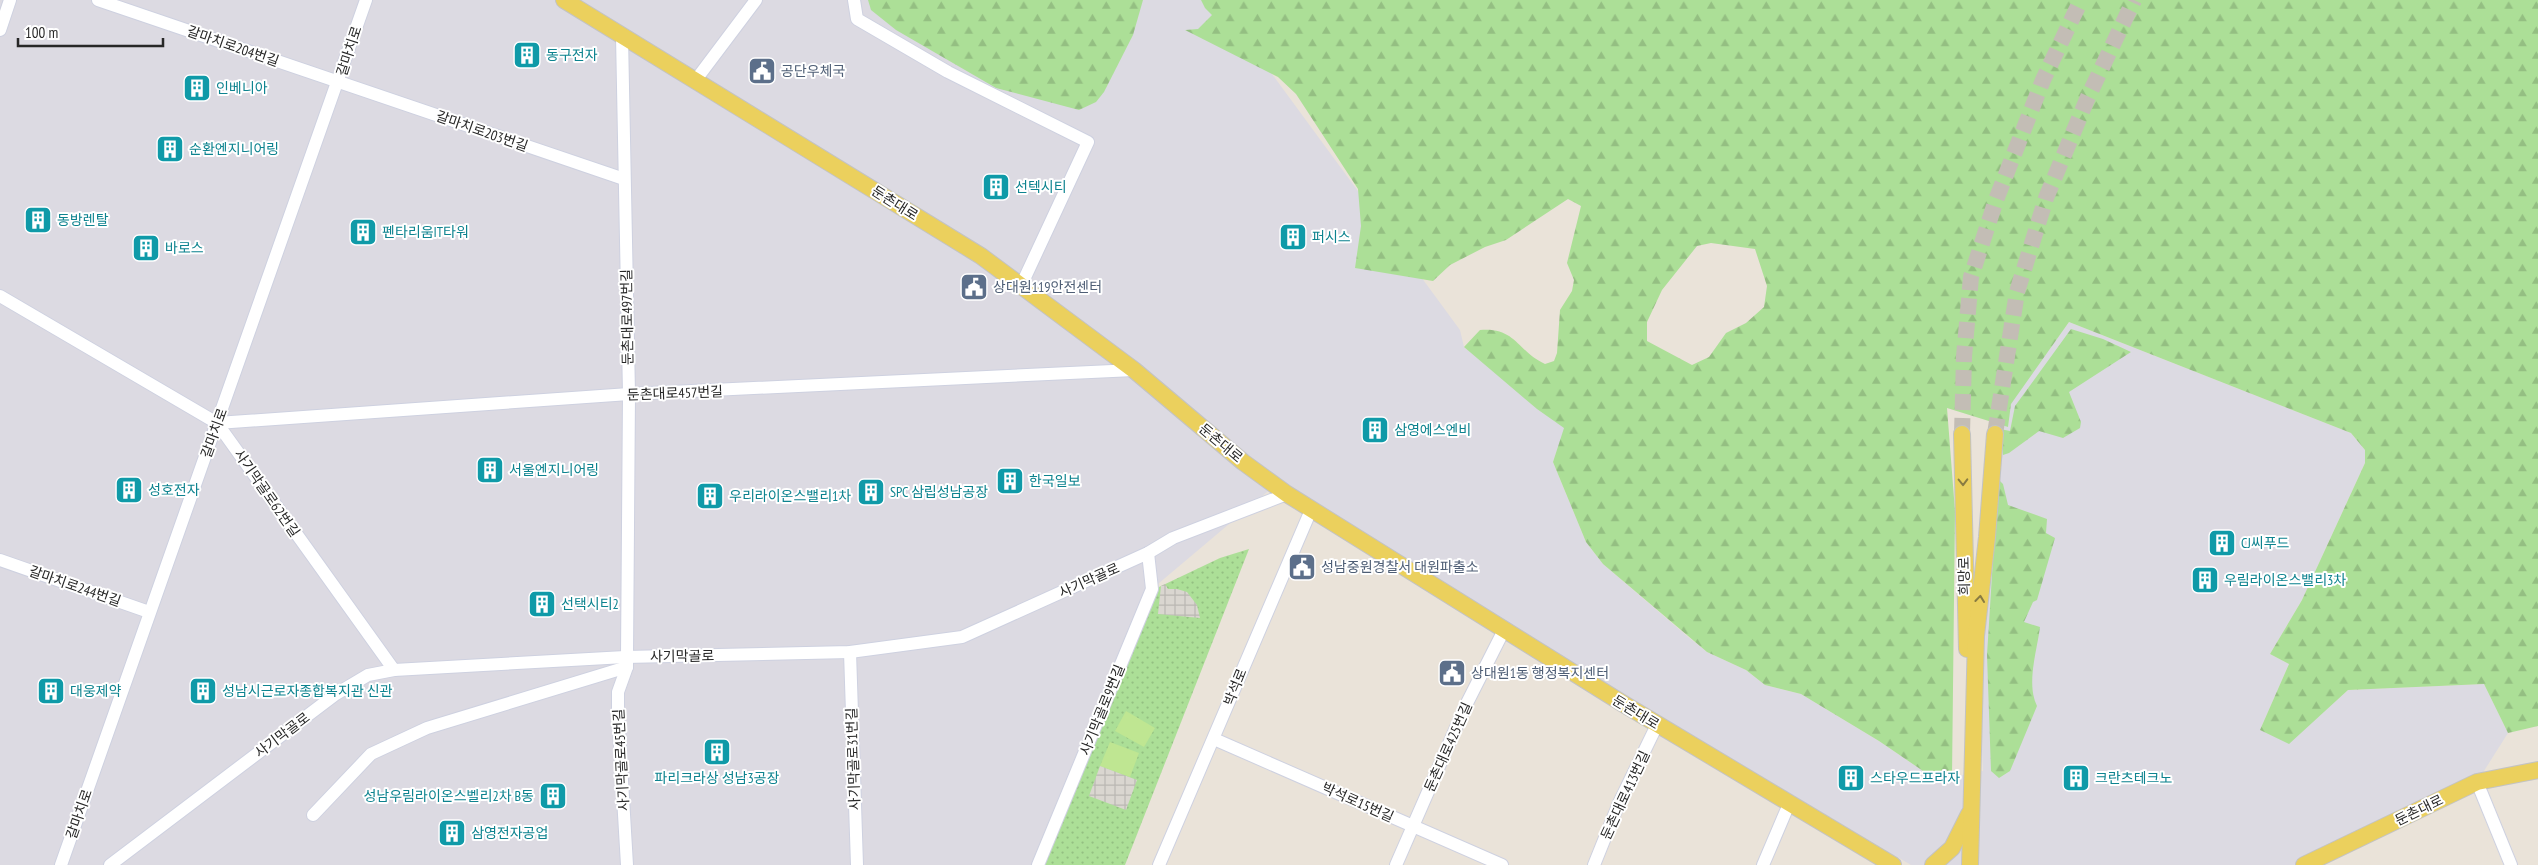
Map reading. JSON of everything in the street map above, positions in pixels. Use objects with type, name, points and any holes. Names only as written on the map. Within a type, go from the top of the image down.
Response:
[{"type":"main road","name":"둔촌대로","points":[[564,0],[981,256],[1134,370],[1243,462],[1286,494],[1657,725],[1893,865]]},
{"type":"main road","name":"희망로","points":[[1962,434],[1966,642],[1975,718]]},
{"type":"main road","name":"희망로","points":[[1970,865],[1976,636],[1987,537],[1995,434]]},
{"type":"main road","name":"둔촌대로","points":[[2304,865],[2477,782],[2538,770]]},
{"type":"main road","points":[[1933,865],[1952,848],[1972,810]]},
{"type":"street","points":[[0,30],[10,0]]},
{"type":"street","name":"갈마치로204번길","points":[[98,0],[339,82]]},
{"type":"street","name":"갈마치로","points":[[61,865],[149,612],[339,82],[366,0]]},
{"type":"street","points":[[696,81],[756,0]]},
{"type":"street","points":[[854,0],[857,19],[948,72],[1088,142],[1021,286]]},
{"type":"street","name":"둔촌대로497번길","points":[[622,36],[629,394],[627,662]]},
{"type":"street","name":"갈마치로203번길","points":[[339,82],[624,179]]},
{"type":"street","name":"사기막골로62번길","points":[[0,296],[217,423],[394,670]]},
{"type":"street","name":"둔촌대로457번길","points":[[217,423],[629,394],[1134,370]]},
{"type":"street","name":"사기막골로","points":[[110,865],[336,694],[368,675],[394,670],[850,652],[962,637],[1148,553],[1173,538],[1286,494]]},
{"type":"street","name":"박석로","points":[[1159,865],[1214,739],[1273,594],[1311,510]]},
{"type":"street","name":"사기막골로9번길","points":[[1038,865],[1152,589],[1148,553]]},
{"type":"street","name":"갈마치로244번길","points":[[0,560],[149,612]]},
{"type":"street","name":"둔촌대로425번길","points":[[1396,865],[1465,707],[1504,630]]},
{"type":"street","name":"사기막골로31번길","points":[[850,652],[857,865]]},
{"type":"street","points":[[313,815],[371,754],[427,728],[627,662]]},
{"type":"street","name":"사기막골로45번길","points":[[627,662],[618,692],[618,713],[627,865]]},
{"type":"street","name":"둔촌대로413번길","points":[[1594,865],[1619,803],[1657,725]]},
{"type":"street","name":"박석로15번길","points":[[1214,739],[1502,865]]},
{"type":"street","points":[[2477,782],[2511,865]]},
{"type":"street","points":[[1763,865],[1789,804]]},
{"type":"shaded area","points":[[0,0],[1226,0],[1239,29],[1460,330],[1464,347],[1565,428],[1553,462],[1586,542],[1603,564],[1707,652],[1746,670],[1765,685],[1801,694],[1879,741],[1926,773],[1952,777],[1983,771],[1976,636],[1997,423],[2008,427],[2010,404],[2069,322],[2351,433],[2365,450],[2365,463],[2302,600],[2270,654],[2289,664],[2260,730],[2289,743],[2348,690],[2484,684],[2508,733],[2477,782],[2302,865],[1911,865],[1273,487],[1152,589],[1038,865],[0,865]]},
{"type":"shaded area","points":[[1165,584],[1168,589],[1187,592],[1197,605],[1200,618],[1158,614],[1161,586]]},
{"type":"shaded area","points":[[1100,766],[1137,780],[1126,810],[1089,796]]},
{"type":"green space","points":[[868,0],[1143,0],[1133,35],[1104,92],[1096,102],[1079,110],[996,88],[896,30],[871,10]]},
{"type":"green space","points":[[1201,0],[2538,0],[2538,726],[2508,733],[2484,684],[2348,690],[2289,744],[2260,730],[2289,664],[2270,654],[2302,600],[2365,463],[2365,450],[2351,433],[2069,322],[2011,404],[2008,427],[1947,408],[1955,511],[1952,777],[1926,773],[1879,741],[1801,694],[1765,685],[1746,670],[1707,652],[1603,564],[1586,542],[1553,462],[1564,428],[1537,409],[1464,347],[1480,330],[1492,330],[1509,336],[1528,353],[1545,364],[1554,361],[1557,353],[1560,310],[1572,291],[1574,280],[1567,263],[1581,206],[1568,199],[1506,240],[1485,247],[1450,265],[1433,281],[1355,268],[1361,226],[1358,189],[1296,94],[1278,77],[1185,30],[1198,29],[1212,15],[1205,8]],"holes":[[[1711,243],[1755,249],[1767,286],[1764,307],[1746,323],[1726,333],[1709,357],[1692,365],[1647,341],[1647,322],[1662,290],[1697,246]]]},
{"type":"green space","points":[[2071,329],[2103,339],[2131,352],[2069,392],[2081,422],[2080,428],[2063,438],[2039,431],[2009,453],[2003,455],[2000,429],[2010,431],[2015,406]]},
{"type":"green space","points":[[1998,479],[2003,484],[2008,505],[2047,519],[2046,533],[2055,538],[2037,600],[2033,602],[2024,622],[2040,627],[2032,678],[2032,688],[2037,706],[2010,771],[1999,778],[1991,771],[1987,655]]},
{"type":"green space","points":[[1249,549],[1125,865],[1042,865],[1159,587],[1220,558]]},
{"type":"green space","points":[[1126,711],[1155,728],[1144,747],[1115,731]]},
{"type":"green space","points":[[1110,742],[1139,753],[1130,777],[1100,766]]},
{"type":"tunnel","points":[[1962,434],[1964,357],[1971,277],[1996,200],[2043,80],[2081,0]]},
{"type":"tunnel","points":[[1995,434],[2017,292],[2046,198],[2088,97],[2134,0]]},
{"type":"place","name":"동구전자","points":[[527,55]]},
{"type":"place","name":"공단우체국","points":[[762,71]]},
{"type":"place","name":"인베니아","points":[[197,88]]},
{"type":"place","name":"순환엔지니어링","points":[[170,149]]},
{"type":"place","name":"선텍시티","points":[[996,187]]},
{"type":"place","name":"동방렌탈","points":[[38,220]]},
{"type":"place","name":"펜타리움IT타워","points":[[363,232]]},
{"type":"place","name":"퍼시스","points":[[1293,237]]},
{"type":"place","name":"바로스","points":[[146,248]]},
{"type":"place","name":"상대원119안전센터","points":[[974,287]]},
{"type":"place","name":"삼영에스엔비","points":[[1375,430]]},
{"type":"place","name":"서울엔지니어링","points":[[490,470]]},
{"type":"place","name":"한국일보","points":[[1010,481]]},
{"type":"place","name":"성호전자","points":[[129,490]]},
{"type":"place","name":"SPC 삼립성남공장","points":[[871,492]]},
{"type":"place","name":"우리라이온스밸리1차","points":[[710,496]]},
{"type":"place","name":"CJ씨푸드","points":[[2222,543]]},
{"type":"place","name":"성남중원경찰서 대원파출소","points":[[1302,567]]},
{"type":"place","name":"우림라이온스밸리3차","points":[[2205,580]]},
{"type":"place","name":"선택시티2","points":[[542,604]]},
{"type":"place","name":"상대원1동 행정복지센터","points":[[1452,673]]},
{"type":"place","name":"대웅제약","points":[[51,691]]},
{"type":"place","name":"성남시근로자종합복지관 신관","points":[[203,691]]},
{"type":"place","name":"파리크라상 성남3공장","points":[[717,752]]},
{"type":"place","name":"스타우드프라자","points":[[1851,778]]},
{"type":"place","name":"크란츠테크노","points":[[2076,778]]},
{"type":"place","name":"성남우림라이온스벨리2차 B동","points":[[553,796]]},
{"type":"place","name":"삼영전자공업","points":[[452,833]]}]
